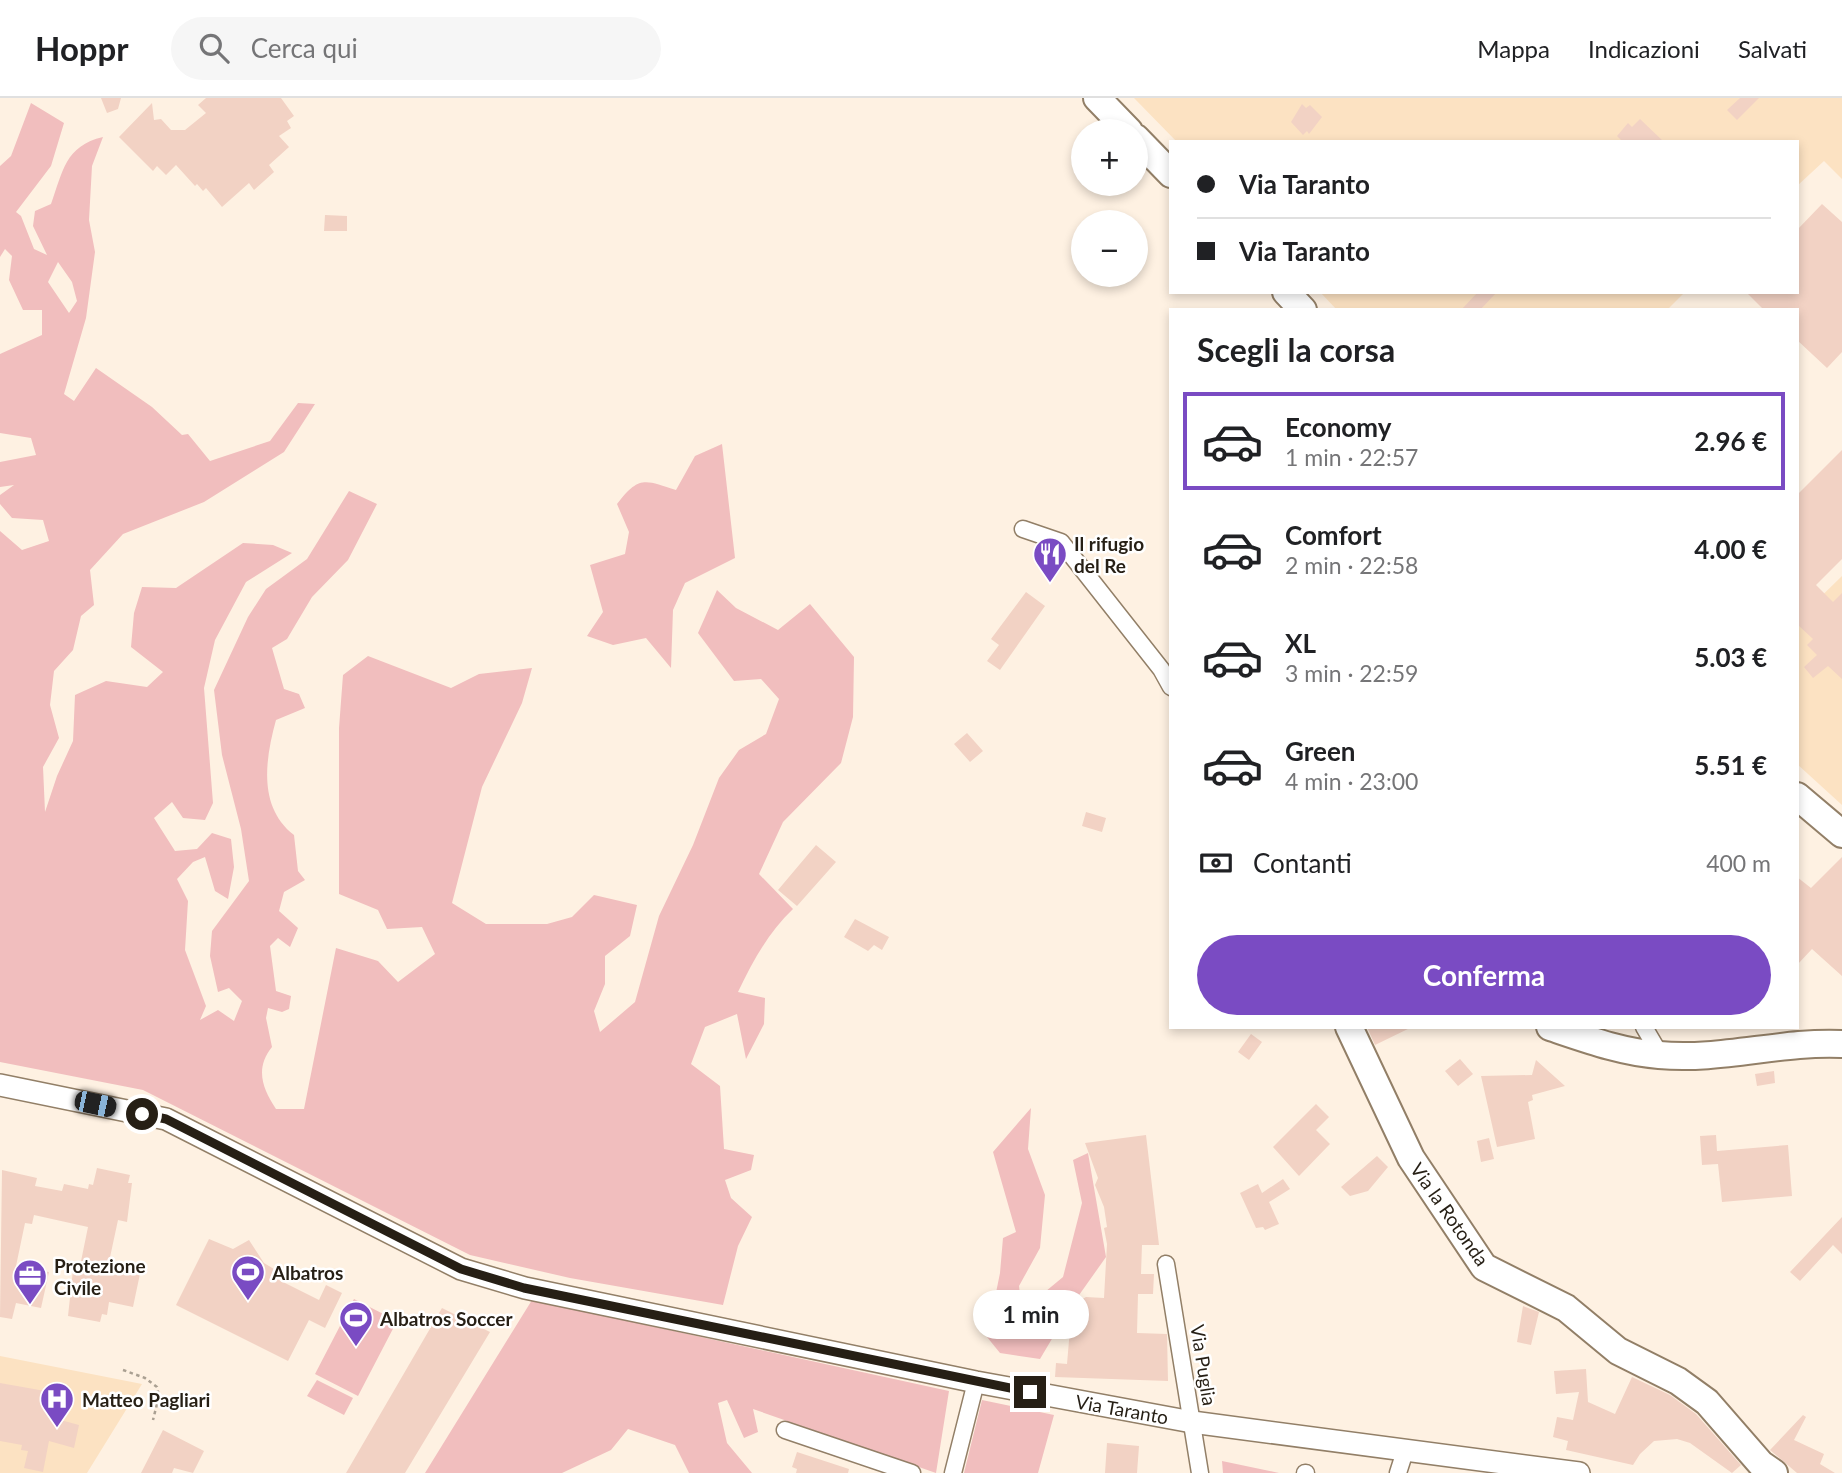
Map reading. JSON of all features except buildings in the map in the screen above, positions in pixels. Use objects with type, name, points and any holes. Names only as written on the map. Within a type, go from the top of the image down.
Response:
[{"type":"main road","points":[[1097,98],[1117,119]]},
{"type":"main road","points":[[1148,150],[1169,172]]},
{"type":"main road","points":[[1288,294],[1301,308]]},
{"type":"main road","points":[[1799,798],[1842,834]]},
{"type":"main road","name":"Via la Rotonda","points":[[1350,1029],[1411,1158],[1484,1267],[1566,1308],[1618,1351],[1678,1381],[1698,1395],[1761,1464],[1774,1473]]},
{"type":"main road","points":[[1556,1029],[1614,1048],[1661,1056],[1691,1056],[1816,1043],[1842,1044]]},
{"type":"street","points":[[1023,529],[1061,542],[1161,669],[1169,683]]},
{"type":"street","points":[[1645,1029],[1661,1056]]},
{"type":"street","name":"Via Taranto","points":[[0,1085],[166,1119],[461,1269],[524,1288],[976,1382],[1192,1422],[1405,1451],[1488,1468],[1579,1473]]},
{"type":"street","name":"Via Puglia","points":[[1166,1264],[1200,1473]]},
{"type":"street","points":[[953,1473],[976,1382]]},
{"type":"street","points":[[785,1430],[912,1473]]},
{"type":"street","points":[[1398,1473],[1405,1451]]},
{"type":"path","points":[[122,1370],[145,1378],[157,1387],[159,1396],[153,1420]]},
{"type":"shaded area","points":[[1134,98],[1842,98],[1842,179],[1824,161],[1799,184],[1799,140],[1175,140]]},
{"type":"shaded area","points":[[31,103],[64,123],[51,166],[16,212],[21,216],[34,249],[47,255],[33,226],[35,211],[51,204],[73,153],[90,141],[103,137],[92,166],[89,220],[95,252],[86,318],[64,394],[74,401],[96,368],[152,407],[182,435],[188,434],[210,461],[270,441],[298,403],[315,404],[284,452],[204,502],[123,534],[90,570],[94,605],[81,616],[73,650],[54,671],[50,705],[59,738],[43,767],[45,812],[73,741],[75,695],[106,681],[147,687],[163,672],[131,647],[134,613],[142,587],[176,588],[243,543],[273,545],[292,553],[246,582],[215,640],[204,688],[213,803],[205,820],[183,818],[172,802],[154,818],[175,851],[197,849],[212,833],[231,839],[234,867],[228,899],[215,891],[205,857],[193,862],[177,879],[188,901],[185,950],[206,1006],[200,1020],[218,1010],[234,1021],[242,1001],[229,988],[218,992],[210,956],[212,931],[249,881],[241,829],[222,755],[214,690],[248,617],[266,589],[307,559],[349,491],[377,504],[348,560],[312,597],[287,639],[272,648],[284,689],[299,694],[305,708],[276,720],[267,767],[267,782],[274,811],[282,824],[294,835],[298,871],[305,880],[284,892],[279,911],[298,928],[290,947],[278,938],[270,946],[276,991],[291,996],[289,1009],[282,1012],[268,1008],[266,1018],[272,1047],[263,1063],[262,1078],[276,1109],[304,1109],[336,948],[378,961],[398,982],[435,954],[422,927],[387,929],[378,910],[339,894],[339,728],[343,675],[368,656],[451,688],[479,674],[532,668],[522,703],[482,787],[452,903],[486,924],[547,924],[572,917],[594,895],[637,905],[630,936],[605,956],[605,984],[594,1011],[600,1032],[635,1002],[659,916],[693,845],[719,778],[739,750],[766,734],[779,699],[761,679],[734,681],[698,633],[717,590],[736,608],[778,630],[810,604],[854,657],[853,717],[841,763],[783,822],[759,874],[793,909],[762,948],[738,992],[765,998],[764,1024],[746,1059],[737,1014],[705,1027],[691,1064],[720,1086],[724,1149],[754,1155],[751,1170],[725,1180],[731,1198],[752,1217],[738,1246],[723,1305],[570,1278],[470,1255],[143,1090],[0,1062],[0,531],[22,550],[49,541],[43,520],[12,518],[0,504],[0,495],[14,485],[0,487],[0,462],[36,455],[31,438],[0,433],[0,354],[42,335],[42,310],[23,310],[9,280],[12,256],[5,249],[0,257],[0,166],[11,156]],"holes":[[[58,262],[72,282],[77,301],[69,313],[48,282]]]},
{"type":"shaded area","points":[[1322,294],[1683,294],[1669,308],[1335,308]]},
{"type":"shaded area","points":[[722,444],[735,558],[685,583],[673,610],[671,668],[646,638],[613,645],[587,636],[603,612],[590,565],[625,554],[629,532],[617,504],[631,488],[643,482],[676,490],[695,456]]},
{"type":"shaded area","points":[[1842,576],[1842,805],[1799,766],[1799,618]]},
{"type":"shaded area","points":[[1031,1108],[1028,1149],[1045,1195],[1040,1248],[1019,1286],[1022,1311],[1063,1277],[1082,1203],[1073,1160],[1088,1153],[1106,1257],[1072,1305],[1040,1359],[1000,1353],[987,1337],[1000,1273],[1003,1238],[1016,1232],[993,1152]]},
{"type":"shaded area","name":"Albatros Soccer","points":[[354,1299],[397,1321],[358,1396],[315,1374]]},
{"type":"shaded area","points":[[532,1300],[949,1391],[936,1473],[753,1409],[758,1432],[744,1438],[727,1400],[718,1403],[727,1443],[752,1473],[689,1473],[675,1445],[628,1429],[611,1450],[562,1473],[425,1473]]},
{"type":"shaded area","name":"Matteo Pagliari","points":[[0,1356],[142,1384],[87,1473],[0,1473]]},
{"type":"shaded area","points":[[317,1380],[353,1398],[344,1415],[307,1396]]},
{"type":"shaded area","points":[[982,1400],[1054,1415],[1038,1473],[964,1473]]},
{"type":"shaded area","points":[[1222,1461],[1279,1473],[1223,1473]]},
{"type":"place","name":"Il rifugio del Re","points":[[1050,584]]},
{"type":"place","name":"Albatros","points":[[248,1302]]},
{"type":"place","name":"Protezione Civile","points":[[30,1306]]},
{"type":"place","name":"Albatros Soccer","points":[[356,1348]]},
{"type":"place","name":"Matteo Pagliari","points":[[57,1429]]},
{"type":"route","points":[[142,1114],[166,1119],[461,1269],[524,1288],[1030,1392]]}]
